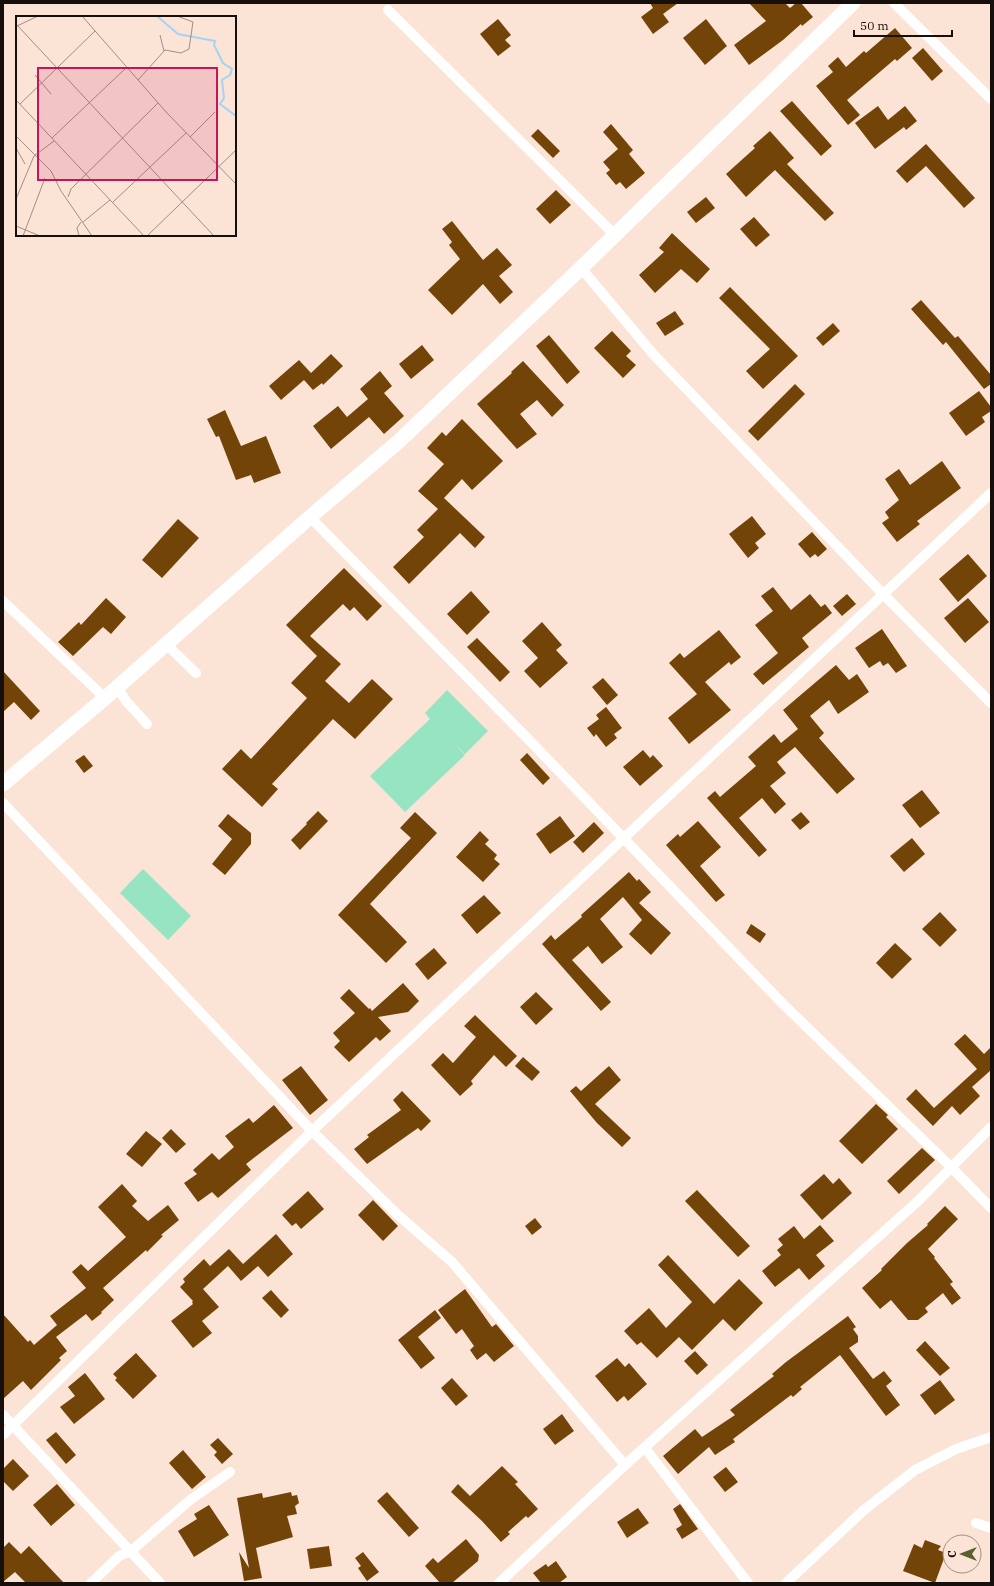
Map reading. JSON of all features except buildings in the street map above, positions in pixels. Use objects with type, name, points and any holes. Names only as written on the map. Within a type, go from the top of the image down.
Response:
[{"type":"street","points":[[3,784],[105,698],[310,517],[398,442],[581,268],[853,3]]},
{"type":"street","points":[[894,3],[991,99]]},
{"type":"street","points":[[388,10],[615,235]]},
{"type":"street","points":[[581,268],[654,355],[884,595],[991,702]]},
{"type":"street","points":[[3,1434],[13,1426],[312,1131],[991,493]]},
{"type":"street","points":[[310,517],[532,742],[783,1004],[951,1167],[991,1208]]},
{"type":"street","points":[[3,601],[105,698]]},
{"type":"street","points":[[166,644],[196,673]]},
{"type":"street","points":[[117,687],[126,701],[147,724]]},
{"type":"street","points":[[3,803],[312,1131],[398,1215],[452,1262],[625,1466]]},
{"type":"street","points":[[500,1583],[625,1466],[919,1200],[991,1127]]},
{"type":"street","points":[[3,1415],[160,1583]]},
{"type":"street","points":[[786,1583],[864,1510],[915,1470],[956,1449],[991,1437]]},
{"type":"street","points":[[645,1448],[748,1583]]},
{"type":"street","points":[[91,1583],[119,1556],[131,1551],[190,1500],[230,1472]]},
{"type":"street","points":[[976,1523],[991,1528]]},
{"type":"green space","points":[[447,690],[488,731],[465,754],[450,739],[465,755],[405,812],[370,776],[430,719],[425,713]]},
{"type":"green space","points":[[143,869],[191,916],[168,940],[120,893]]}]
